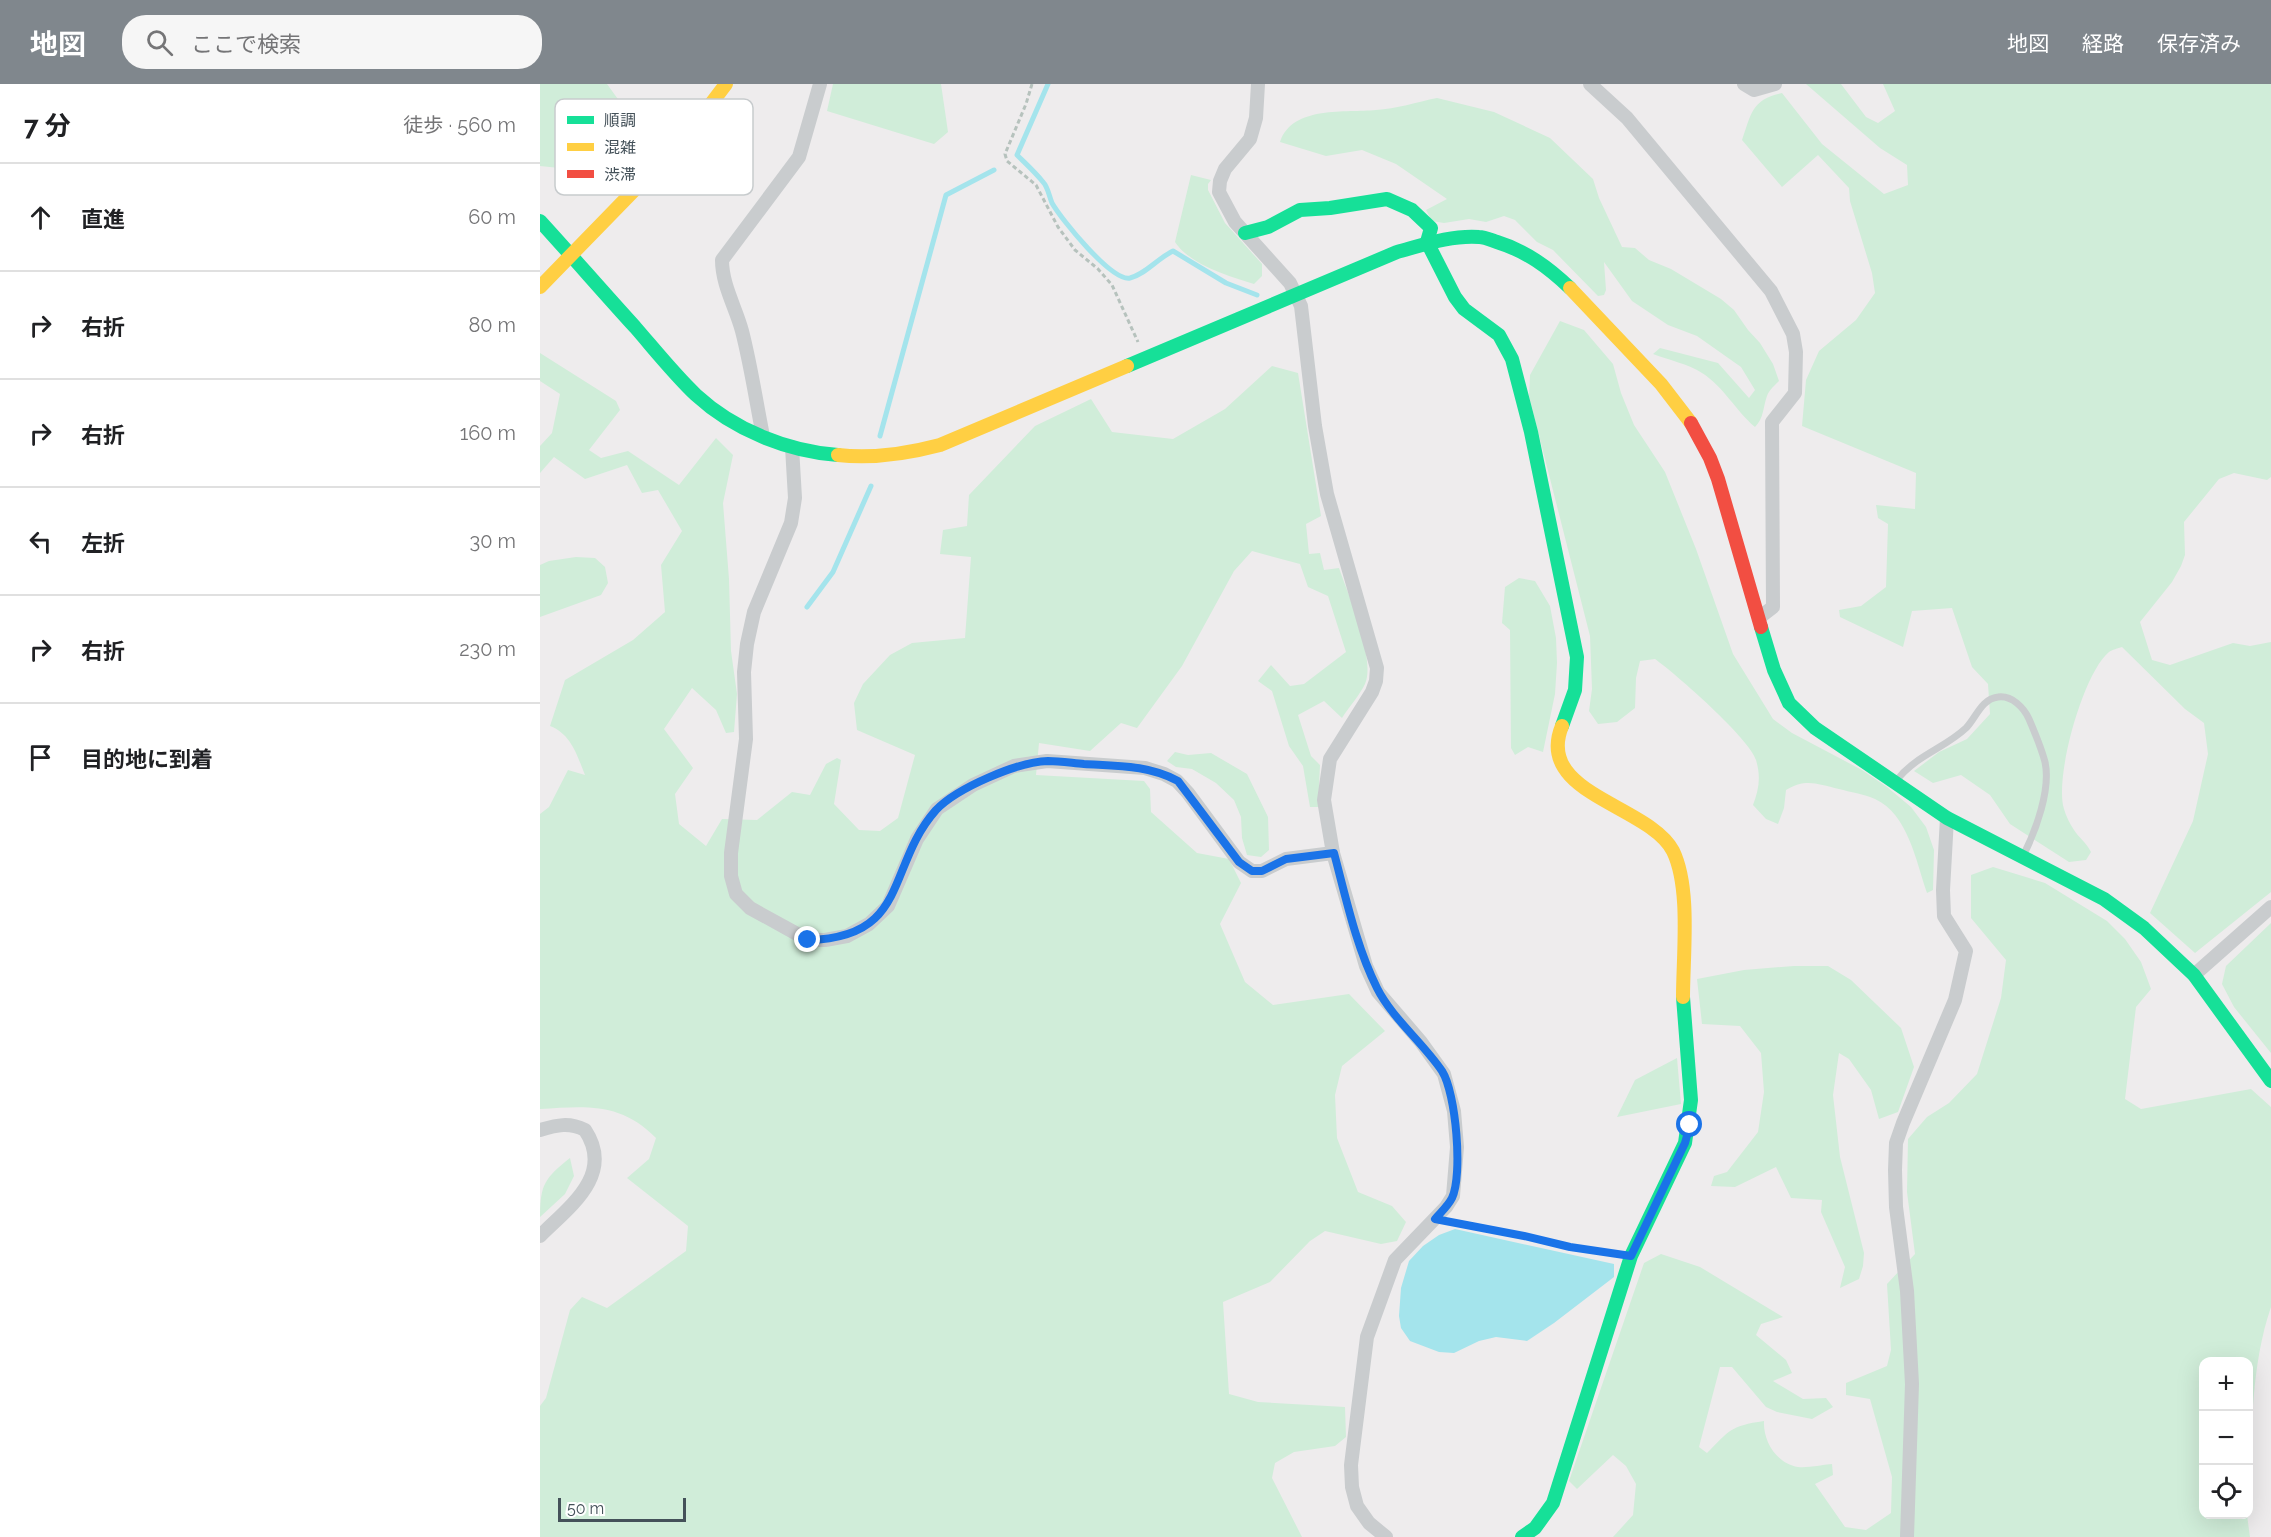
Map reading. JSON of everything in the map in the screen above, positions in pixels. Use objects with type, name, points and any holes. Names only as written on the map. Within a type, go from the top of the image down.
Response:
[{"type":"street","points":[[716,99],[726,84]]},
{"type":"street","points":[[763,436],[750,365],[741,328],[722,272],[722,260],[799,157],[820,84]]},
{"type":"street","points":[[1258,84],[1256,118],[1250,139],[1225,169],[1220,181],[1219,192],[1235,222],[1290,283],[1301,306],[1315,426],[1327,494],[1377,668],[1372,692],[1330,759],[1324,800],[1334,853],[1366,966],[1378,992],[1444,1074],[1454,1111],[1457,1147],[1453,1196],[1435,1219],[1395,1260],[1367,1337],[1351,1465],[1352,1487],[1357,1506],[1369,1523],[1386,1537]]},
{"type":"street","points":[[1590,84],[1627,118],[1771,291],[1793,334],[1796,352],[1795,393],[1772,422],[1773,607],[1760,617]]},
{"type":"street","points":[[1744,84],[1754,90],[1775,84]]},
{"type":"street","points":[[540,287],[628,195]]},
{"type":"street","points":[[1245,233],[1268,227],[1300,210],[1387,199],[1412,210],[1431,228],[1427,242],[1455,297],[1464,309],[1499,336],[1512,358],[1531,432],[1577,657],[1578,678],[1574,697],[1557,733],[1556,752],[1562,767],[1571,779],[1662,834],[1680,868],[1683,890],[1684,1028],[1692,1106],[1690,1125],[1685,1143],[1631,1256],[1553,1503],[1535,1528],[1522,1537]]},
{"type":"street","points":[[540,221],[699,397],[724,416],[763,436],[792,447],[814,454],[855,458],[918,452],[940,445],[1296,293],[1427,242],[1480,237],[1513,247],[1551,270],[1578,296],[1661,384],[1689,420],[1710,458],[1718,479],[1774,670],[1789,703],[1815,729],[1947,818],[2104,899],[2158,940],[2194,975],[2271,1081]]},
{"type":"street","points":[[792,447],[795,498],[791,523],[754,612],[744,672],[746,739],[730,853],[731,876],[736,894],[750,908],[808,940],[847,936],[869,924],[888,906],[917,839],[937,809],[973,785],[1014,766],[1047,761],[1145,768],[1178,781],[1239,862],[1252,871],[1262,871],[1286,859],[1334,853]]},
{"type":"street","points":[[1907,1537],[1912,1384],[1907,1291],[1896,1207],[1896,1143],[1955,1000],[1966,951],[1944,916],[1947,818]]},
{"type":"street","points":[[2194,975],[2271,907]]},
{"type":"street","points":[[540,1130],[569,1124],[578,1126],[585,1130],[595,1151],[590,1183],[576,1201],[540,1236]]},
{"type":"lane","points":[[1896,782],[1905,769],[1966,728],[1983,704],[1997,697],[2009,698],[2024,710],[2046,764],[2038,825],[2023,857]]},
{"type":"path","points":[[1032,84],[1005,154],[1007,161],[1036,185],[1058,227],[1075,250],[1098,269],[1112,285],[1146,358]]},
{"type":"path","points":[[1435,1219],[1570,1247],[1631,1256]]},
{"type":"green space","points":[[540,84],[607,84],[618,99],[555,99],[555,168],[540,166]]},
{"type":"green space","points":[[833,84],[941,84],[948,132],[934,144],[827,111]]},
{"type":"green space","points":[[1806,84],[1841,84],[1866,117],[1878,123],[1895,111],[1883,84],[2271,84],[2271,477],[2267,480],[2234,473],[2219,479],[2184,522],[2185,555],[2181,566],[2172,582],[2140,622],[2152,660],[2170,665],[2233,643],[2250,646],[2271,642],[2271,892],[2195,953],[2150,913],[2193,821],[2208,754],[2204,723],[2185,709],[2122,647],[2109,652],[2090,681],[2067,751],[2063,774],[2064,809],[2076,833],[2091,852],[2086,860],[2069,862],[2010,824],[1990,795],[1961,775],[1933,783],[1914,771],[1939,752],[1967,739],[1990,714],[1988,684],[1972,667],[1952,608],[1912,611],[1903,647],[1840,617],[1839,610],[1861,606],[1886,587],[1888,524],[1878,518],[1876,505],[1915,509],[1916,473],[1802,426],[1806,380],[1819,351],[1856,320],[1875,293],[1872,273],[1850,201],[1849,188],[1818,155],[1782,187],[1742,140],[1754,109],[1764,99],[1782,93],[1822,144],[1884,194],[1908,185],[1907,165],[1880,148]]},
{"type":"green space","points":[[1437,98],[1494,112],[1550,138],[1593,179],[1599,198],[1622,247],[1635,248],[1649,260],[1671,269],[1721,299],[1734,310],[1760,343],[1773,364],[1779,381],[1768,394],[1762,416],[1755,427],[1710,378],[1697,370],[1653,354],[1660,348],[1718,363],[1749,398],[1755,390],[1741,367],[1697,336],[1668,325],[1632,301],[1604,262],[1606,290],[1604,295],[1598,296],[1553,250],[1537,242],[1515,220],[1504,216],[1486,222],[1469,219],[1444,223],[1432,221],[1426,210],[1447,199],[1396,164],[1362,150],[1326,156],[1280,142],[1286,130],[1308,116],[1399,107]]},
{"type":"green space","points":[[1191,175],[1211,180],[1208,190],[1225,223],[1262,264],[1262,276],[1254,284],[1200,263],[1190,257],[1175,242]]},
{"type":"green space","points":[[1560,321],[1584,330],[1613,364],[1621,393],[1634,425],[1665,472],[1696,549],[1733,654],[1773,719],[1792,733],[1862,770],[1911,807],[1926,827],[1934,850],[1933,890],[1927,893],[1909,840],[1896,816],[1875,799],[1818,784],[1800,784],[1786,790],[1784,808],[1778,824],[1766,819],[1753,805],[1759,777],[1758,766],[1751,750],[1711,707],[1655,659],[1640,661],[1636,678],[1635,708],[1617,722],[1598,724],[1589,711],[1592,689],[1590,636],[1529,396],[1530,375]]},
{"type":"green space","points":[[540,353],[616,401],[620,410],[589,450],[601,458],[628,451],[679,485],[716,438],[733,455],[723,503],[729,579],[731,651],[737,694],[734,732],[726,733],[716,710],[692,688],[664,729],[693,768],[675,794],[679,824],[706,846],[722,819],[757,820],[792,792],[810,795],[826,764],[837,758],[841,760],[834,804],[859,830],[880,831],[898,818],[915,755],[857,730],[854,703],[863,684],[890,655],[912,643],[965,638],[971,557],[940,554],[943,530],[967,526],[969,495],[1035,426],[1091,399],[1112,432],[1173,439],[1225,409],[1272,366],[1298,373],[1321,516],[1306,524],[1309,554],[1320,553],[1324,570],[1339,568],[1359,626],[1367,659],[1365,684],[1342,718],[1324,701],[1298,715],[1311,756],[1320,765],[1318,807],[1310,807],[1303,766],[1289,746],[1272,691],[1258,681],[1271,665],[1290,686],[1304,684],[1346,652],[1328,596],[1308,587],[1300,564],[1252,551],[1234,571],[1182,666],[1137,728],[1121,723],[1090,751],[1039,743],[1036,775],[1144,781],[1150,789],[1151,812],[1197,853],[1229,859],[1241,883],[1220,924],[1245,982],[1273,1005],[1349,994],[1385,1031],[1342,1066],[1335,1095],[1337,1138],[1358,1192],[1392,1206],[1406,1222],[1397,1241],[1381,1244],[1325,1231],[1310,1241],[1270,1282],[1223,1302],[1229,1394],[1258,1402],[1345,1407],[1346,1437],[1335,1446],[1294,1452],[1275,1463],[1272,1478],[1302,1537],[540,1537],[540,1406],[546,1398],[570,1310],[582,1297],[607,1308],[686,1251],[688,1226],[627,1178],[649,1159],[656,1138],[643,1126],[616,1112],[602,1109],[573,1107],[540,1109],[540,814],[549,807],[568,770],[585,775],[568,740],[550,726],[565,680],[633,640],[665,612],[661,565],[682,531],[658,490],[642,493],[627,465],[585,479],[554,457],[540,473],[540,446],[552,433],[560,394],[540,381]]},
{"type":"green space","points":[[576,557],[595,558],[605,567],[608,583],[601,595],[540,617],[540,565],[549,561]]},
{"type":"green space","points":[[1519,578],[1535,581],[1550,606],[1556,638],[1557,663],[1555,694],[1543,752],[1528,747],[1515,755],[1511,748],[1510,630],[1502,623],[1505,587]]},
{"type":"green space","points":[[1175,752],[1188,755],[1211,753],[1247,774],[1268,817],[1269,850],[1261,857],[1247,855],[1242,838],[1241,817],[1234,800],[1216,783],[1192,769],[1176,767],[1167,761]]},
{"type":"green space","points":[[1993,867],[2045,883],[2107,921],[2125,939],[2141,962],[2151,989],[2136,1007],[2125,1099],[2141,1109],[2251,1089],[2271,1107],[2271,1307],[2264,1329],[2253,1410],[2253,1357],[2199,1357],[2199,1519],[2248,1519],[2250,1537],[1613,1537],[1633,1515],[1636,1484],[1626,1466],[1613,1455],[1577,1489],[1569,1481],[1644,1263],[1661,1254],[1700,1267],[1783,1317],[1761,1324],[1756,1335],[1786,1360],[1792,1373],[1773,1381],[1803,1399],[1826,1398],[1833,1407],[1812,1419],[1777,1412],[1766,1407],[1732,1367],[1720,1367],[1699,1447],[1707,1453],[1731,1430],[1764,1421],[1764,1429],[1772,1450],[1783,1461],[1798,1467],[1832,1464],[1833,1475],[1815,1484],[1845,1527],[1866,1530],[1891,1513],[1892,1477],[1870,1399],[1846,1395],[1846,1383],[1887,1366],[1891,1350],[1887,1284],[1915,1254],[1907,1192],[1908,1139],[1927,1117],[1949,1103],[1977,1074],[2001,998],[2006,960],[1971,918],[1971,875]]},
{"type":"green space","points":[[2271,923],[2271,1053],[2234,1007],[2222,984],[2226,966]]},
{"type":"green space","points":[[1828,966],[1851,980],[1901,1028],[1914,1067],[1898,1112],[1879,1119],[1871,1090],[1849,1059],[1839,1053],[1833,1095],[1840,1157],[1864,1253],[1859,1279],[1840,1288],[1845,1267],[1821,1212],[1822,1200],[1791,1198],[1776,1167],[1735,1187],[1711,1186],[1714,1176],[1727,1172],[1758,1132],[1764,1092],[1761,1053],[1740,1026],[1702,1024],[1697,979],[1744,970]]},
{"type":"green space","points":[[1677,1058],[1681,1104],[1617,1117],[1635,1080]]},
{"type":"green space","points":[[570,1158],[574,1176],[565,1194],[540,1217],[541,1197],[546,1183],[555,1171]]},
{"type":"water","points":[[1455,1229],[1614,1264],[1614,1277],[1527,1341],[1496,1337],[1479,1341],[1454,1353],[1439,1352],[1410,1341],[1401,1328],[1399,1316],[1401,1288],[1409,1261],[1423,1246],[1439,1235]]},
{"type":"waterway","points":[[1048,84],[1017,155],[1045,184],[1057,211],[1088,248],[1111,270],[1122,277],[1130,278],[1173,251],[1226,283],[1257,295]]},
{"type":"waterway","points":[[880,436],[946,195],[994,170]]},
{"type":"waterway","points":[[807,607],[833,572],[871,486]]},
{"type":"traffic: fast","points":[[1245,233],[1268,227],[1300,210],[1387,199],[1412,210],[1431,228],[1427,242],[1455,297],[1464,309],[1499,335],[1512,359],[1531,432],[1577,657],[1575,690],[1562,726]]},
{"type":"traffic: fast","points":[[540,221],[680,379],[711,407],[727,419],[762,437],[800,449],[838,455]]},
{"type":"traffic: fast","points":[[1127,366],[1397,252],[1448,239],[1481,237],[1518,250],[1536,260],[1570,288]]},
{"type":"traffic: fast","points":[[1761,627],[1774,670],[1789,703],[1815,728],[1947,818],[2104,899],[2144,928],[2194,975],[2271,1081]]},
{"type":"traffic: fast","points":[[1522,1537],[1535,1528],[1553,1503],[1631,1256],[1685,1143],[1691,1100],[1683,997]]},
{"type":"traffic: slow","points":[[715,99],[726,84]]},
{"type":"traffic: slow","points":[[540,287],[630,195]]},
{"type":"traffic: slow","points":[[1570,288],[1661,384],[1691,423]]},
{"type":"traffic: slow","points":[[838,455],[889,455],[940,445],[1127,366]]},
{"type":"traffic: slow","points":[[1562,726],[1558,749],[1564,768],[1578,783],[1598,797],[1660,835],[1673,851],[1679,866],[1684,902],[1683,997]]},
{"type":"traffic: jam","points":[[1691,423],[1710,458],[1718,479],[1761,627]]},
{"type":"route","points":[[808,940],[847,936],[869,924],[888,906],[917,839],[937,809],[973,785],[1014,766],[1047,761],[1145,768],[1178,781],[1239,862],[1252,871],[1262,871],[1286,859],[1334,853],[1366,966],[1378,992],[1433,1058],[1444,1074],[1450,1091],[1457,1147],[1456,1177],[1453,1196],[1435,1219],[1570,1247],[1631,1256],[1685,1143],[1690,1125]]}]
